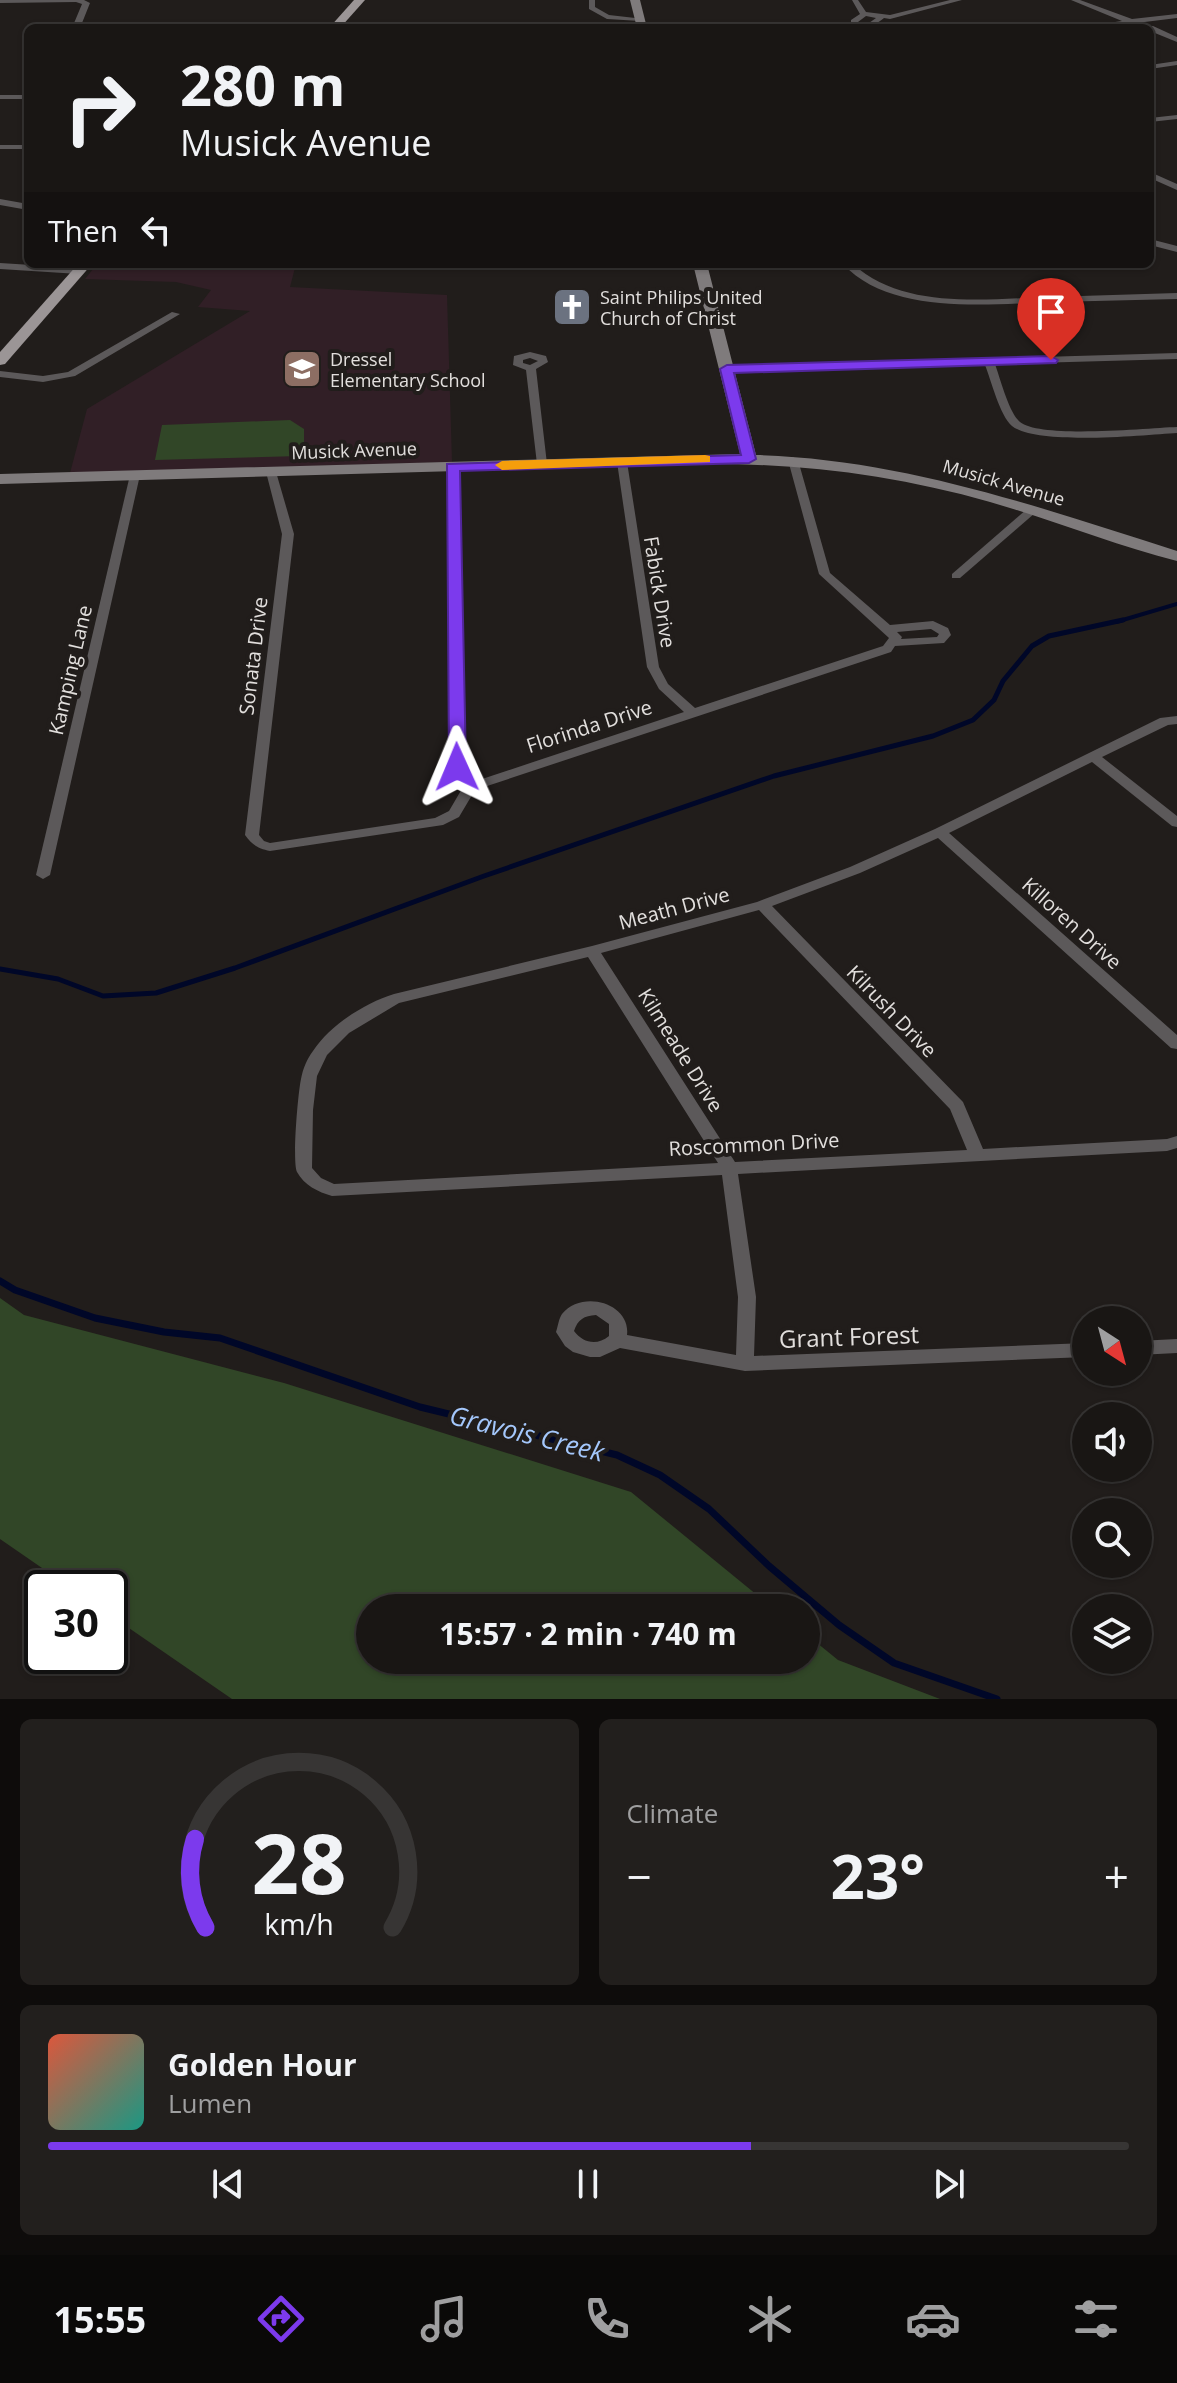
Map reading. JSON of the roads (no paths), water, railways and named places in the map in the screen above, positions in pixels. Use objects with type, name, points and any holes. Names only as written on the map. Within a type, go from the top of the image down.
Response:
[{"type":"main road","points":[[338,24],[360,0]]},
{"type":"main road","points":[[0,361],[82,268]]},
{"type":"street","points":[[0,1],[76,0],[86,3],[78,24]]},
{"type":"street","points":[[592,0],[591,8],[598,14],[641,23],[635,0]]},
{"type":"street","points":[[855,0],[872,16],[959,0]]},
{"type":"street","points":[[1074,0],[1138,24]]},
{"type":"street","points":[[1115,24],[1177,16]]},
{"type":"street","points":[[1154,30],[1177,40]]},
{"type":"street","points":[[1154,66],[1177,63]]},
{"type":"street","points":[[0,97],[24,97]]},
{"type":"street","points":[[1154,120],[1177,117]]},
{"type":"street","points":[[0,147],[24,147]]},
{"type":"street","points":[[1154,177],[1177,187]]},
{"type":"street","points":[[0,202],[24,206]]},
{"type":"street","points":[[1154,243],[1177,249]]},
{"type":"street","points":[[0,266],[24,267]]},
{"type":"street","points":[[701,268],[749,459]]},
{"type":"street","points":[[852,268],[863,278],[889,290],[924,298],[966,302],[1177,296]]},
{"type":"street","points":[[0,374],[43,379],[71,374],[175,314]]},
{"type":"street","points":[[727,369],[1177,356]]},
{"type":"street","points":[[989,362],[1015,423],[1025,428],[1050,433],[1177,430]]},
{"type":"street","points":[[531,368],[542,464]]},
{"type":"street","name":"Musick Avenue","points":[[0,479],[793,460],[896,474],[1177,556]]},
{"type":"street","name":"Florinda Drive","points":[[470,787],[887,649],[891,636],[825,574],[793,460]]},
{"type":"street","name":"Fabick Drive","points":[[622,462],[653,667],[663,686],[693,713]]},
{"type":"street","points":[[452,467],[457,767],[470,787]]},
{"type":"street","name":"Sonata Drive","points":[[271,472],[288,534],[252,835],[259,844],[270,847],[438,822],[454,814],[470,787]]},
{"type":"street","name":"Kamping Lane","points":[[43,875],[135,475]]},
{"type":"street","points":[[956,576],[1031,511]]},
{"type":"street","name":"Meath Drive","points":[[332,1190],[315,1182],[304,1169],[309,1073],[342,1028],[394,999],[592,951],[762,905],[940,832],[1165,721],[1177,720]]},
{"type":"street","points":[[1093,757],[1177,823]]},
{"type":"street","name":"Killoren Drive","points":[[940,832],[1177,1044]]},
{"type":"street","name":"Kilrush Drive","points":[[762,905],[957,1106],[978,1156]]},
{"type":"street","name":"Kilmeade Drive","points":[[592,951],[729,1167],[747,1297],[745,1364]]},
{"type":"street","name":"Roscommon Drive","points":[[332,1190],[978,1156],[1177,1142]]},
{"type":"street","name":"Grant Forest","points":[[616,1340],[745,1364],[1072,1351]]},
{"type":"street","points":[[1152,1347],[1177,1346]]},
{"type":"waterway","points":[[1122,620],[1177,604]]},
{"type":"waterway","points":[[0,969],[58,979],[103,996],[156,993],[235,968],[484,876],[774,776],[933,736],[973,720],[994,700],[1003,681],[1032,646],[1049,636],[1122,620]]},
{"type":"waterway","points":[[1116,622],[1122,620]]},
{"type":"waterway","name":"Gravois Creek","points":[[0,1281],[15,1290],[95,1318],[164,1332],[220,1338],[420,1407],[617,1455],[660,1475],[709,1509],[769,1566],[839,1625],[894,1663],[997,1699]]},
{"type":"place","name":"Saint Philips United Church of Christ","points":[[572,307]]},
{"type":"place","name":"Dressel Elementary School","points":[[302,369]]}]
